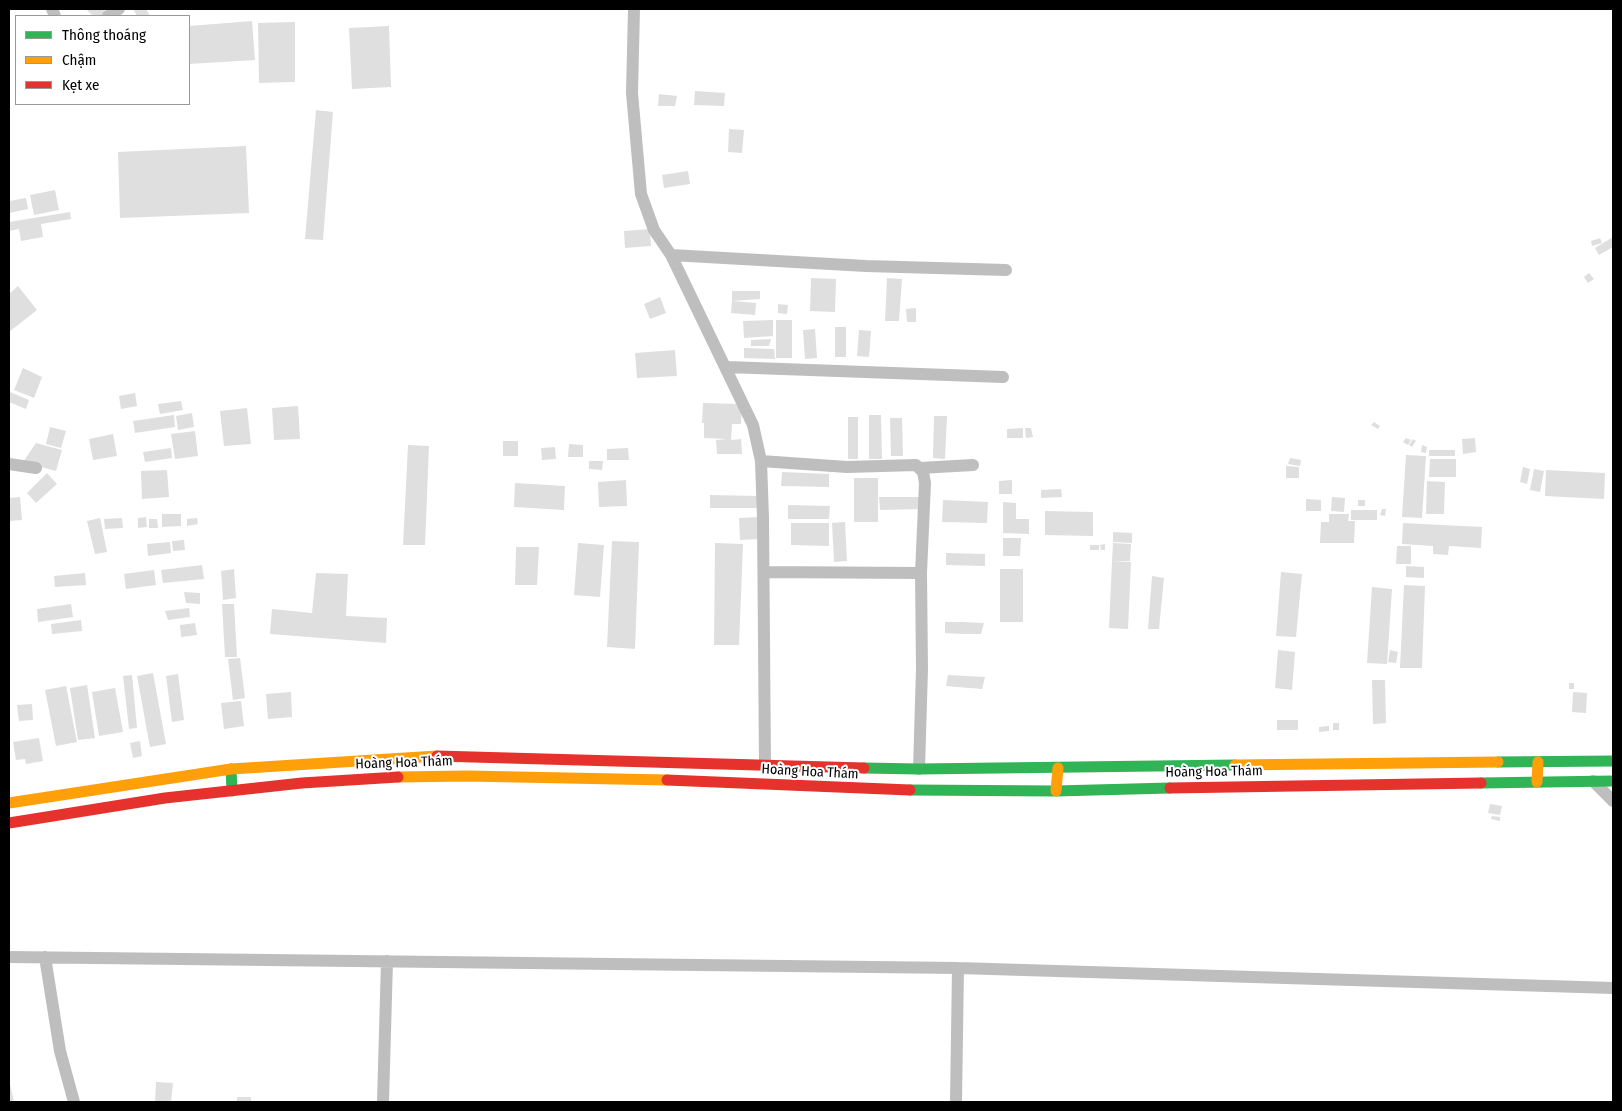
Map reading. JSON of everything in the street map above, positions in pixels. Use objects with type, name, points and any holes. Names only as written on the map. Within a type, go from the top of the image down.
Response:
[{"type":"main road","name":"Hoàng Hoa Thám","points":[[9,803],[231,769],[427,756],[919,769],[1613,761]]},
{"type":"main road","points":[[1537,782],[1538,762]]},
{"type":"main road","points":[[1056,791],[1058,768]]},
{"type":"main road","points":[[231,769],[232,791]]},
{"type":"main road","name":"Hoàng Hoa Thám","points":[[9,823],[165,798],[302,783],[389,777],[458,776],[658,780],[875,790],[1056,791],[1306,785],[1613,781]]},
{"type":"street","points":[[634,9],[632,93],[641,194],[654,230],[671,256],[727,367],[753,425],[761,461],[764,572],[765,764]]},
{"type":"street","points":[[671,256],[866,266],[1006,270]]},
{"type":"street","points":[[727,367],[1003,377]]},
{"type":"street","points":[[761,461],[847,467],[916,465],[923,472],[925,483],[921,573],[922,669],[919,769]]},
{"type":"street","points":[[9,464],[36,468]]},
{"type":"street","points":[[920,468],[973,466]]},
{"type":"street","points":[[764,572],[921,573]]},
{"type":"street","points":[[1593,782],[1613,801]]},
{"type":"street","points":[[9,957],[958,968],[1613,988]]},
{"type":"street","points":[[45,957],[60,1051],[74,1102]]},
{"type":"street","points":[[383,1102],[387,961]]},
{"type":"street","points":[[956,1102],[958,968]]},
{"type":"building","points":[[86,9],[103,9],[106,12],[103,15],[92,15]]},
{"type":"building","points":[[133,9],[146,9],[149,15],[136,15]]},
{"type":"building","points":[[252,21],[255,60],[190,64],[190,26]]},
{"type":"building","points":[[295,22],[295,82],[259,83],[258,23]]},
{"type":"building","points":[[389,26],[391,87],[352,89],[349,28]]},
{"type":"building","points":[[695,91],[725,93],[724,106],[694,105]]},
{"type":"building","points":[[659,94],[677,96],[675,106],[658,106]]},
{"type":"building","points":[[316,110],[333,112],[323,240],[305,239]]},
{"type":"building","points":[[729,129],[744,130],[742,153],[728,152]]},
{"type":"building","points":[[246,146],[249,213],[120,218],[118,152]]},
{"type":"building","points":[[688,171],[690,184],[664,188],[662,175]]},
{"type":"building","points":[[55,190],[59,210],[34,215],[30,195]]},
{"type":"building","points":[[26,198],[28,209],[9,213],[9,201]]},
{"type":"building","points":[[70,212],[71,219],[41,224],[43,237],[21,241],[19,229],[9,231],[9,222]]},
{"type":"building","points":[[650,229],[651,246],[625,248],[624,231]]},
{"type":"building","points":[[1613,237],[1613,247],[1599,255],[1595,248]]},
{"type":"building","points":[[1600,238],[1602,243],[1592,246],[1591,241]]},
{"type":"building","points":[[1589,273],[1594,279],[1588,283],[1584,277]]},
{"type":"building","points":[[811,278],[836,279],[835,312],[810,311]]},
{"type":"building","points":[[887,278],[902,279],[899,321],[885,321]]},
{"type":"building","points":[[18,286],[37,310],[9,332],[9,294]]},
{"type":"building","points":[[732,291],[760,291],[760,299],[732,301]]},
{"type":"building","points":[[660,297],[666,313],[650,319],[644,304]]},
{"type":"building","points":[[732,301],[756,303],[755,315],[731,313]]},
{"type":"building","points":[[778,304],[788,305],[787,314],[778,313]]},
{"type":"building","points":[[916,308],[916,322],[907,322],[906,309]]},
{"type":"building","points":[[773,320],[773,336],[744,338],[743,321]]},
{"type":"building","points":[[776,320],[792,320],[792,358],[776,358]]},
{"type":"building","points":[[835,327],[846,327],[846,357],[835,357]]},
{"type":"building","points":[[815,329],[817,358],[805,359],[803,330]]},
{"type":"building","points":[[859,330],[871,331],[869,357],[857,356]]},
{"type":"building","points":[[771,339],[769,346],[751,346],[751,340]]},
{"type":"building","points":[[744,348],[774,349],[775,359],[744,358]]},
{"type":"building","points":[[675,350],[677,376],[637,378],[635,353]]},
{"type":"building","points":[[23,368],[42,377],[34,398],[14,390]]},
{"type":"building","points":[[10,392],[29,400],[26,409],[9,402]]},
{"type":"building","points":[[135,393],[137,406],[121,409],[119,396]]},
{"type":"building","points":[[181,401],[183,410],[160,414],[158,404]]},
{"type":"building","points":[[703,403],[742,404],[741,424],[732,424],[731,440],[741,439],[742,454],[717,454],[716,440],[727,439],[704,438],[704,423],[702,423]]},
{"type":"building","points":[[298,406],[300,439],[274,440],[272,408]]},
{"type":"building","points":[[247,408],[251,444],[224,446],[220,411]]},
{"type":"building","points":[[192,413],[194,427],[178,430],[176,416]]},
{"type":"building","points":[[174,415],[175,427],[135,433],[133,421]]},
{"type":"building","points":[[869,415],[881,415],[882,459],[869,459]]},
{"type":"building","points":[[934,416],[947,416],[945,459],[933,458]]},
{"type":"building","points":[[848,417],[858,417],[858,459],[848,459]]},
{"type":"building","points":[[890,418],[902,418],[903,456],[891,456]]},
{"type":"building","points":[[1374,422],[1380,426],[1378,429],[1371,425]]},
{"type":"building","points":[[50,427],[66,431],[61,448],[46,444]]},
{"type":"building","points":[[1023,428],[1023,438],[1007,438],[1007,429]]},
{"type":"building","points":[[1025,428],[1031,428],[1033,437],[1026,438]]},
{"type":"building","points":[[195,431],[198,456],[175,459],[171,434]]},
{"type":"building","points":[[113,434],[117,456],[93,460],[89,439]]},
{"type":"building","points":[[1406,438],[1411,440],[1408,445],[1403,442]]},
{"type":"building","points":[[1475,438],[1476,452],[1463,454],[1462,439]]},
{"type":"building","points":[[1413,439],[1416,441],[1412,447],[1409,445]]},
{"type":"building","points":[[503,441],[518,441],[518,456],[503,456]]},
{"type":"building","points":[[36,443],[62,450],[56,471],[23,462]]},
{"type":"building","points":[[569,444],[583,445],[583,457],[568,457]]},
{"type":"building","points":[[408,445],[429,446],[425,545],[403,545]]},
{"type":"building","points":[[1422,445],[1427,447],[1426,453],[1421,452]]},
{"type":"building","points":[[555,447],[556,459],[542,460],[541,448]]},
{"type":"building","points":[[171,448],[172,458],[145,462],[143,452]]},
{"type":"building","points":[[628,448],[629,460],[607,460],[607,449]]},
{"type":"building","points":[[1429,450],[1455,450],[1455,456],[1429,456]]},
{"type":"building","points":[[1406,455],[1426,456],[1422,518],[1402,517]]},
{"type":"building","points":[[1290,458],[1301,460],[1300,466],[1288,464]]},
{"type":"building","points":[[1430,459],[1456,459],[1456,477],[1429,477]]},
{"type":"building","points":[[589,461],[603,461],[602,470],[589,469]]},
{"type":"building","points":[[1286,466],[1299,467],[1299,478],[1286,478]]},
{"type":"building","points":[[1523,467],[1530,469],[1527,484],[1520,482]]},
{"type":"building","points":[[1534,469],[1544,471],[1540,492],[1530,490]]},
{"type":"building","points":[[167,470],[169,497],[142,499],[141,471]]},
{"type":"building","points":[[1546,470],[1605,473],[1604,499],[1545,496]]},
{"type":"building","points":[[782,472],[829,474],[829,487],[781,486]]},
{"type":"building","points":[[47,473],[57,484],[36,503],[27,493]]},
{"type":"building","points":[[854,478],[878,478],[878,522],[854,522]]},
{"type":"building","points":[[626,480],[627,506],[599,507],[598,482]]},
{"type":"building","points":[[1012,480],[1012,494],[999,494],[999,481]]},
{"type":"building","points":[[1427,481],[1445,482],[1444,514],[1426,514]]},
{"type":"building","points":[[515,483],[565,486],[564,510],[514,507]]},
{"type":"building","points":[[1061,489],[1062,497],[1041,498],[1041,490]]},
{"type":"building","points":[[710,495],[759,496],[759,508],[710,508]]},
{"type":"building","points":[[20,497],[22,520],[9,521],[9,498]]},
{"type":"building","points":[[879,497],[922,497],[922,509],[880,510]]},
{"type":"building","points":[[1332,497],[1345,498],[1344,512],[1331,511]]},
{"type":"building","points":[[1306,499],[1321,500],[1321,511],[1306,511]]},
{"type":"building","points":[[943,500],[988,502],[987,523],[942,522]]},
{"type":"building","points":[[1358,500],[1365,500],[1365,506],[1358,506]]},
{"type":"building","points":[[1003,502],[1016,503],[1016,519],[1029,519],[1029,534],[1003,533]]},
{"type":"building","points":[[788,505],[830,506],[829,519],[788,519]]},
{"type":"building","points":[[1382,509],[1386,509],[1385,516],[1380,515]]},
{"type":"building","points":[[1351,510],[1377,510],[1377,520],[1351,520]]},
{"type":"building","points":[[1045,511],[1093,512],[1093,536],[1045,535]]},
{"type":"building","points":[[162,514],[181,514],[181,526],[162,527]]},
{"type":"building","points":[[1329,514],[1349,514],[1348,521],[1355,521],[1354,543],[1320,543],[1321,522],[1329,522]]},
{"type":"building","points":[[146,517],[147,527],[138,528],[138,518]]},
{"type":"building","points":[[759,517],[761,539],[740,540],[739,518]]},
{"type":"building","points":[[100,518],[107,552],[95,554],[87,521]]},
{"type":"building","points":[[122,518],[123,528],[105,529],[104,519]]},
{"type":"building","points":[[197,518],[198,524],[187,526],[187,519]]},
{"type":"building","points":[[149,519],[157,519],[158,528],[149,528]]},
{"type":"building","points":[[845,522],[847,561],[834,562],[832,523]]},
{"type":"building","points":[[791,523],[829,523],[829,546],[791,545]]},
{"type":"building","points":[[1403,523],[1482,527],[1481,548],[1449,546],[1448,555],[1433,554],[1433,546],[1402,544]]},
{"type":"building","points":[[1113,532],[1132,533],[1132,543],[1113,542]]},
{"type":"building","points":[[1003,538],[1021,538],[1020,556],[1003,556]]},
{"type":"building","points":[[184,540],[185,550],[173,551],[172,541]]},
{"type":"building","points":[[612,541],[639,542],[635,649],[607,647]]},
{"type":"building","points":[[170,542],[171,553],[148,556],[147,544]]},
{"type":"building","points":[[578,543],[604,545],[600,597],[574,595]]},
{"type":"building","points":[[715,543],[743,544],[739,645],[714,645]]},
{"type":"building","points":[[1113,543],[1131,544],[1130,561],[1112,561]]},
{"type":"building","points":[[1105,544],[1105,550],[1101,550],[1100,545]]},
{"type":"building","points":[[1090,545],[1099,545],[1099,550],[1090,550]]},
{"type":"building","points":[[1397,546],[1411,546],[1411,564],[1396,564]]},
{"type":"building","points":[[516,547],[539,547],[537,585],[515,585]]},
{"type":"building","points":[[946,553],[985,554],[985,566],[946,565]]},
{"type":"building","points":[[1112,561],[1131,562],[1128,629],[1109,628]]},
{"type":"building","points":[[202,565],[204,579],[163,583],[161,570]]},
{"type":"building","points":[[1406,566],[1424,567],[1424,578],[1406,577]]},
{"type":"building","points":[[234,569],[236,598],[223,600],[221,571]]},
{"type":"building","points":[[1000,569],[1023,569],[1023,622],[1000,622]]},
{"type":"building","points":[[154,570],[156,585],[126,589],[124,574]]},
{"type":"building","points":[[1281,572],[1302,574],[1296,637],[1276,636]]},
{"type":"building","points":[[85,573],[86,585],[55,587],[54,576]]},
{"type":"building","points":[[316,573],[348,574],[346,616],[387,618],[386,643],[270,634],[272,609],[312,613]]},
{"type":"building","points":[[1152,576],[1164,578],[1159,629],[1148,629]]},
{"type":"building","points":[[1404,585],[1425,586],[1422,668],[1400,668]]},
{"type":"building","points":[[1372,587],[1392,589],[1387,664],[1367,663]]},
{"type":"building","points":[[184,592],[200,593],[200,604],[186,603]]},
{"type":"building","points":[[71,604],[73,617],[38,622],[37,609]]},
{"type":"building","points":[[222,604],[234,604],[237,657],[225,657]]},
{"type":"building","points":[[189,608],[190,617],[168,620],[165,611]]},
{"type":"building","points":[[81,620],[82,631],[52,634],[51,624]]},
{"type":"building","points":[[945,622],[984,623],[981,634],[963,634],[945,633]]},
{"type":"building","points":[[195,623],[197,635],[181,637],[180,625]]},
{"type":"building","points":[[1278,650],[1295,652],[1292,690],[1275,688]]},
{"type":"building","points":[[1390,650],[1398,652],[1396,663],[1388,662]]},
{"type":"building","points":[[240,658],[245,698],[233,700],[228,659]]},
{"type":"building","points":[[153,673],[166,744],[150,747],[137,676]]},
{"type":"building","points":[[178,674],[184,720],[172,722],[166,676]]},
{"type":"building","points":[[132,675],[137,728],[129,729],[123,676]]},
{"type":"building","points":[[948,675],[985,677],[982,689],[946,686]]},
{"type":"building","points":[[1372,680],[1385,680],[1386,723],[1373,724]]},
{"type":"building","points":[[1569,683],[1574,683],[1574,689],[1569,689]]},
{"type":"building","points":[[87,685],[95,738],[78,740],[70,688]]},
{"type":"building","points":[[66,686],[77,742],[56,746],[45,690]]},
{"type":"building","points":[[115,688],[123,732],[99,736],[92,692]]},
{"type":"building","points":[[291,692],[292,717],[268,719],[266,694]]},
{"type":"building","points":[[1573,692],[1587,693],[1586,713],[1572,712]]},
{"type":"building","points":[[241,701],[244,726],[224,729],[221,703]]},
{"type":"building","points":[[32,704],[33,720],[19,721],[17,705]]},
{"type":"building","points":[[1277,720],[1298,720],[1298,730],[1277,730]]},
{"type":"building","points":[[1333,723],[1339,723],[1339,730],[1333,730]]},
{"type":"building","points":[[1329,726],[1329,731],[1319,732],[1319,727]]},
{"type":"building","points":[[39,738],[43,761],[26,764],[25,759],[16,760],[13,742]]},
{"type":"building","points":[[140,741],[142,756],[133,758],[130,743]]},
{"type":"building","points":[[1490,804],[1502,806],[1500,815],[1488,813]]},
{"type":"building","points":[[1492,816],[1500,817],[1500,821],[1491,819]]},
{"type":"building","points":[[156,1082],[173,1083],[171,1102],[155,1102]]},
{"type":"building","points":[[10,1084],[14,1102],[9,1102]]},
{"type":"building","points":[[237,1097],[251,1097],[251,1102],[237,1102]]},
{"type":"traffic: fast","points":[[1498,762],[1613,761]]},
{"type":"traffic: fast","points":[[864,768],[1235,765]]},
{"type":"traffic: fast","points":[[231,769],[232,791]]},
{"type":"traffic: fast","points":[[1481,783],[1613,781]]},
{"type":"traffic: fast","points":[[910,790],[1056,791],[1170,788]]},
{"type":"traffic: slow","points":[[9,803],[231,769],[437,756]]},
{"type":"traffic: slow","points":[[1235,765],[1498,762]]},
{"type":"traffic: slow","points":[[1537,782],[1538,762]]},
{"type":"traffic: slow","points":[[1056,791],[1058,768]]},
{"type":"traffic: slow","points":[[398,777],[467,776],[667,780]]},
{"type":"traffic: jam","points":[[437,756],[864,768]]},
{"type":"traffic: jam","points":[[9,823],[165,798],[302,783],[398,777]]},
{"type":"traffic: jam","points":[[667,780],[910,790]]},
{"type":"traffic: jam","points":[[1170,788],[1481,783]]}]
